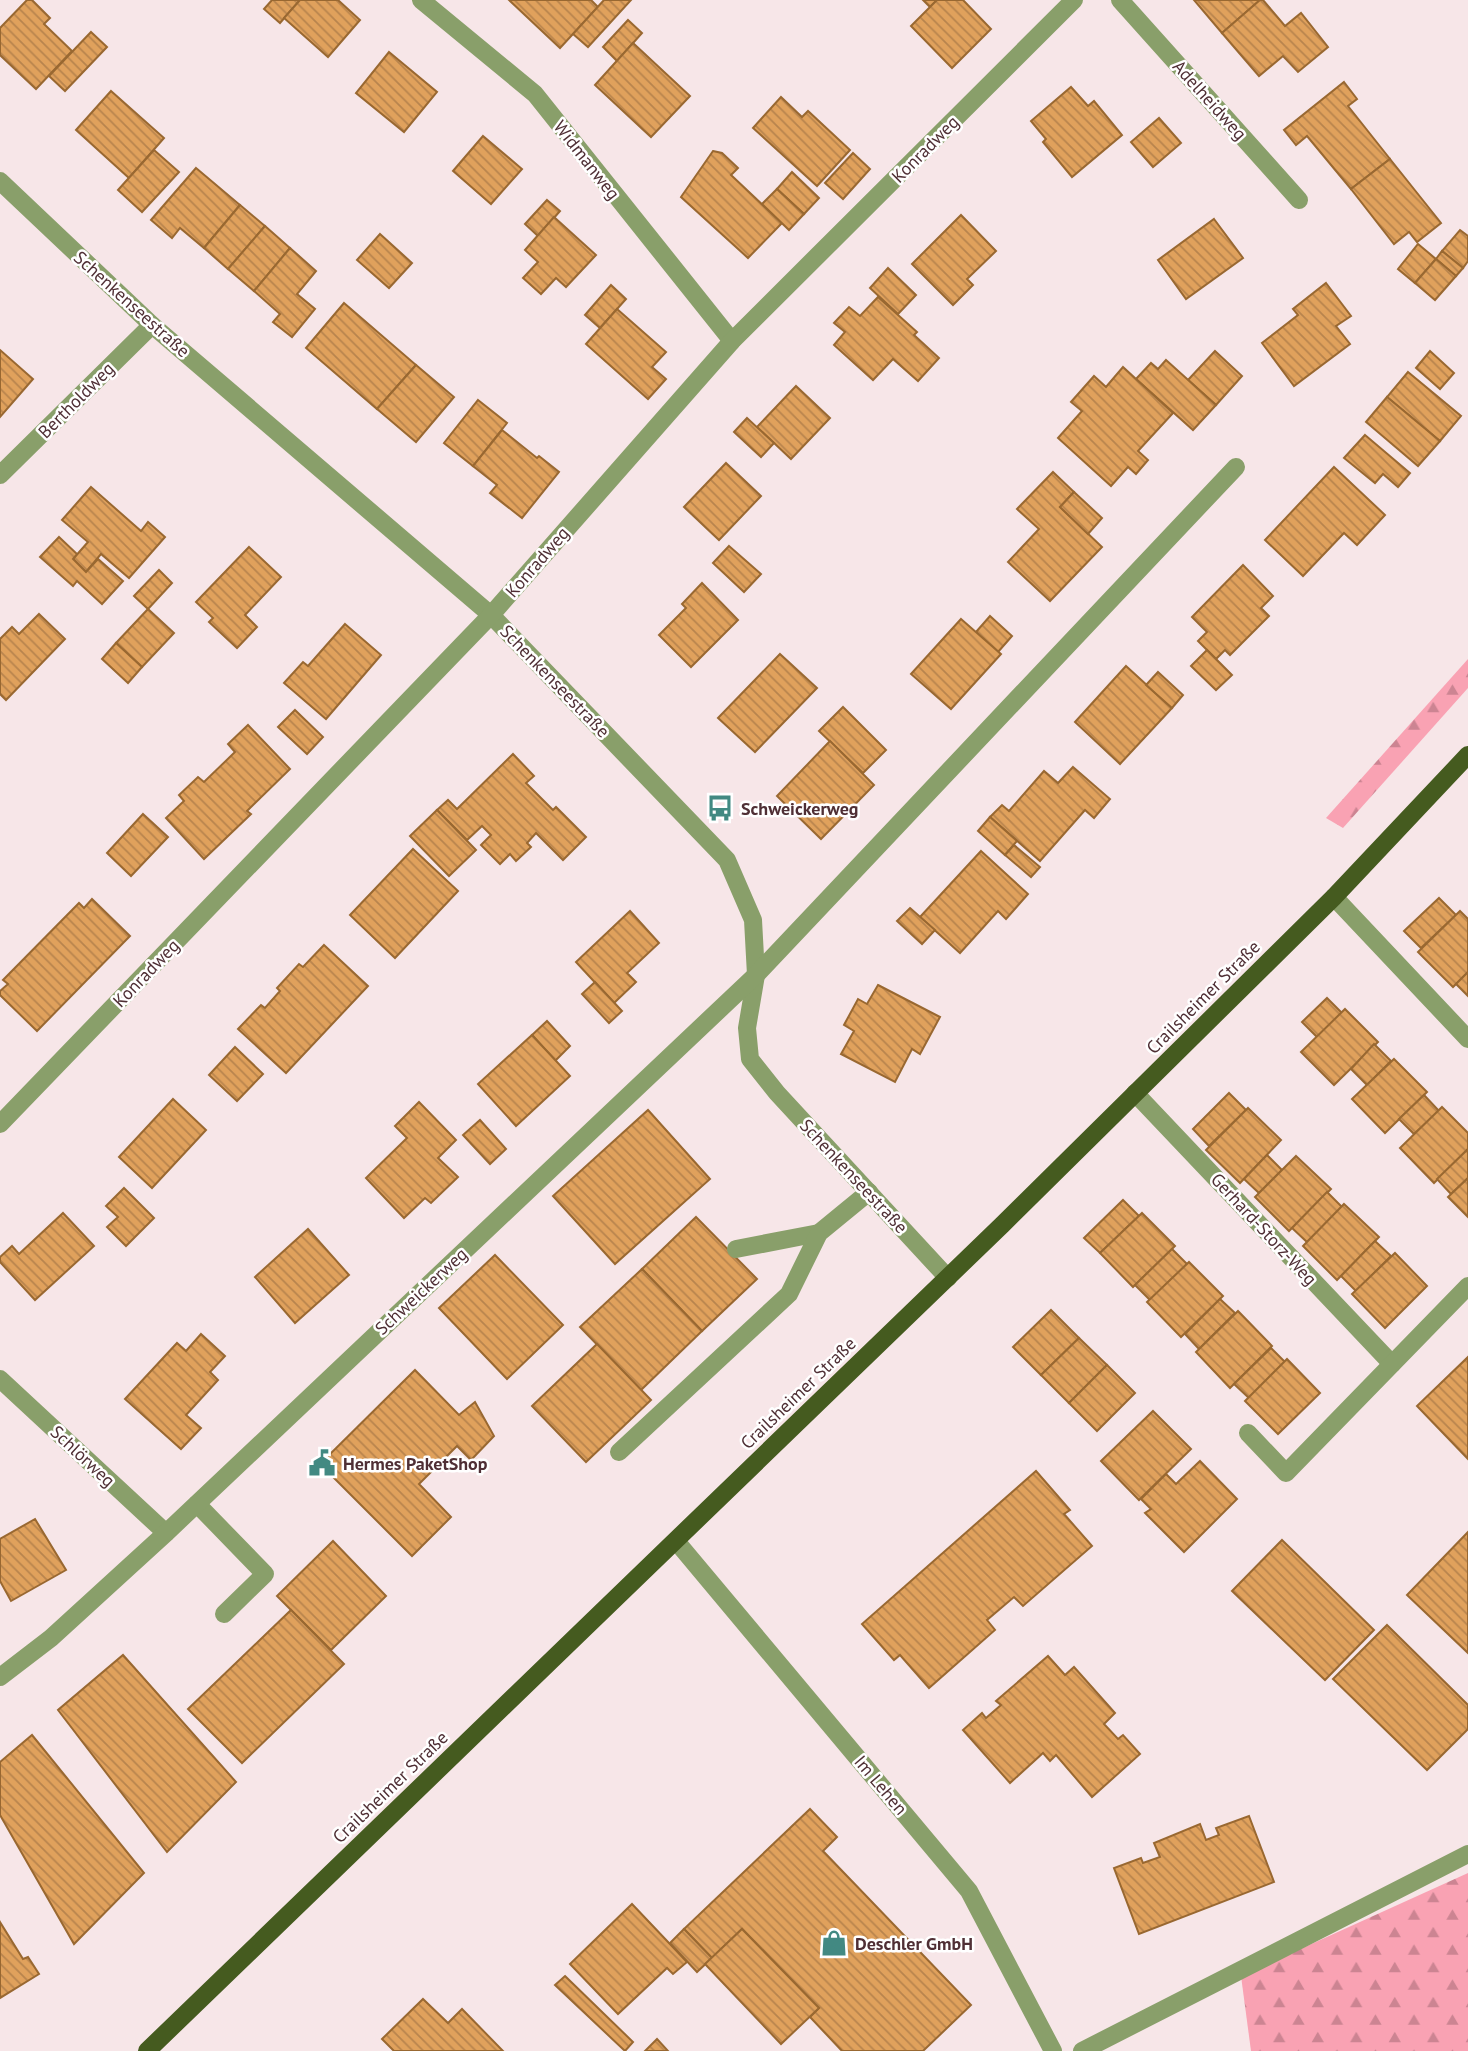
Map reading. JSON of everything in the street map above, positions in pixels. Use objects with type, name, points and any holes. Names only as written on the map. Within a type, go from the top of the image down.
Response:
[{"type":"main road","name":"Crailsheimer Straße","points":[[146,2051],[948,1278],[1334,897],[1468,755]]},
{"type":"street","name":"Widmanweg","points":[[421,0],[535,94],[732,341]]},
{"type":"street","name":"Adelheidweg","points":[[1120,0],[1299,200]]},
{"type":"street","name":"Konradweg","points":[[0,1124],[491,615],[732,341],[1063,4]]},
{"type":"street","name":"Schenkenseestraße","points":[[0,181],[152,325],[491,615],[727,860],[753,920],[756,975],[747,1028],[751,1059],[777,1093],[948,1278]]},
{"type":"street","name":"Bertholdweg","points":[[0,475],[152,325]]},
{"type":"street","name":"Schweickerweg","points":[[0,1677],[51,1638],[166,1533],[756,975],[1236,467]]},
{"type":"street","points":[[1334,897],[1468,1039]]},
{"type":"street","name":"Gerhard-Storz-Weg","points":[[1135,1093],[1392,1364]]},
{"type":"street","points":[[619,1452],[789,1294],[819,1233],[869,1192]]},
{"type":"street","points":[[736,1249],[819,1233]]},
{"type":"street","points":[[1248,1433],[1286,1473],[1468,1286]]},
{"type":"street","name":"Schlörweg","points":[[0,1378],[166,1533]]},
{"type":"street","points":[[197,1504],[265,1574],[224,1614]]},
{"type":"street","name":"Im Lehen","points":[[676,1541],[970,1891],[1053,2051]]},
{"type":"street","points":[[1082,2051],[1468,1854]]},
{"type":"green space","points":[[1468,659],[1468,688],[1343,828],[1326,818]]},
{"type":"green space","points":[[1468,1873],[1468,2051],[1251,2051],[1241,1976]]},
{"type":"building","points":[[27,0],[32,0],[50,18],[44,24],[72,51],[36,89],[0,55],[0,28]]},
{"type":"building","points":[[272,0],[300,0],[280,23],[264,9]]},
{"type":"building","points":[[300,0],[338,0],[360,20],[328,57],[284,18]]},
{"type":"building","points":[[509,0],[591,0],[598,7],[560,48]]},
{"type":"building","points":[[604,0],[631,0],[588,47],[573,34]]},
{"type":"building","points":[[923,0],[937,0],[930,7]]},
{"type":"building","points":[[937,0],[963,0],[991,29],[952,68],[911,26]]},
{"type":"building","points":[[1194,0],[1260,0],[1222,33]]},
{"type":"building","points":[[1263,0],[1285,26],[1301,13],[1328,47],[1298,72],[1283,56],[1259,76],[1222,33]]},
{"type":"building","points":[[628,20],[642,33],[617,61],[603,47]]},
{"type":"building","points":[[91,32],[107,47],[65,91],[49,76]]},
{"type":"building","points":[[633,43],[690,96],[651,137],[595,85]]},
{"type":"building","points":[[389,52],[437,92],[404,132],[356,93]]},
{"type":"building","points":[[1344,82],[1357,99],[1348,106],[1390,159],[1351,189],[1307,136],[1296,145],[1284,130]]},
{"type":"building","points":[[1071,87],[1088,106],[1094,101],[1122,135],[1072,177],[1043,142],[1046,139],[1031,121]]},
{"type":"building","points":[[111,91],[164,138],[129,178],[76,130]]},
{"type":"building","points":[[781,97],[802,117],[808,111],[850,150],[817,186],[753,128]]},
{"type":"building","points":[[1159,118],[1181,143],[1153,167],[1131,142]]},
{"type":"building","points":[[483,136],[522,169],[491,204],[453,171]]},
{"type":"building","points":[[154,150],[179,172],[142,212],[118,190]]},
{"type":"building","points":[[713,151],[722,153],[738,168],[731,175],[782,223],[748,258],[681,197]]},
{"type":"building","points":[[853,153],[870,169],[843,199],[825,183]]},
{"type":"building","points":[[1390,159],[1441,223],[1417,242],[1409,232],[1394,244],[1351,189]]},
{"type":"building","points":[[196,168],[240,205],[204,248],[180,228],[172,238],[151,220]]},
{"type":"building","points":[[792,172],[819,198],[804,214],[777,189]]},
{"type":"building","points":[[777,189],[804,214],[789,230],[762,204]]},
{"type":"building","points":[[547,200],[560,211],[538,236],[525,224]]},
{"type":"building","points":[[240,205],[265,226],[228,269],[204,248]]},
{"type":"building","points":[[961,215],[996,251],[967,279],[973,285],[953,305],[912,264]]},
{"type":"building","points":[[554,217],[596,255],[566,287],[556,278],[541,294],[523,278],[538,262],[525,250]]},
{"type":"building","points":[[1214,219],[1243,258],[1186,299],[1158,260]]},
{"type":"building","points":[[265,226],[290,248],[254,291],[228,269]]},
{"type":"building","points":[[1460,230],[1468,236],[1468,261],[1463,268],[1442,251]]},
{"type":"building","points":[[380,234],[412,263],[389,288],[357,260]]},
{"type":"building","points":[[1418,244],[1436,259],[1415,283],[1398,269]]},
{"type":"building","points":[[290,248],[316,271],[297,294],[315,309],[292,337],[273,322],[280,314],[254,291]]},
{"type":"building","points":[[1442,251],[1463,268],[1456,276],[1436,259]]},
{"type":"building","points":[[1436,259],[1456,276],[1435,300],[1415,283]]},
{"type":"building","points":[[888,268],[916,295],[898,314],[870,288]]},
{"type":"building","points":[[1326,283],[1351,316],[1336,326],[1350,344],[1294,386],[1262,343],[1298,315],[1293,309]]},
{"type":"building","points":[[611,285],[626,299],[600,328],[585,315]]},
{"type":"building","points":[[878,297],[917,332],[914,335],[939,358],[918,381],[893,359],[873,380],[834,345],[845,332],[834,323],[849,307],[860,316]]},
{"type":"building","points":[[344,303],[416,365],[377,409],[306,348]]},
{"type":"building","points":[[617,309],[666,352],[652,367],[666,379],[648,399],[586,344]]},
{"type":"building","points":[[0,350],[33,379],[0,417]]},
{"type":"building","points":[[1215,351],[1242,376],[1216,405],[1188,380]]},
{"type":"building","points":[[1430,351],[1454,373],[1440,389],[1416,368]]},
{"type":"building","points":[[1166,360],[1216,405],[1193,430],[1136,379],[1151,363],[1158,369]]},
{"type":"building","points":[[416,365],[454,397],[416,442],[377,409]]},
{"type":"building","points":[[1123,367],[1173,413],[1138,451],[1148,460],[1136,474],[1128,467],[1111,486],[1058,438],[1082,411],[1071,402],[1094,376],[1106,387]]},
{"type":"building","points":[[1408,372],[1461,416],[1440,441],[1387,397]]},
{"type":"building","points":[[796,386],[830,418],[791,459],[757,427]]},
{"type":"building","points":[[1387,397],[1440,441],[1418,466],[1366,422]]},
{"type":"building","points":[[478,400],[507,423],[473,466],[444,443]]},
{"type":"building","points":[[747,418],[774,443],[761,457],[734,432]]},
{"type":"building","points":[[502,430],[559,472],[522,518],[490,493],[497,485],[473,466]]},
{"type":"building","points":[[1365,435],[1410,473],[1398,487],[1383,474],[1375,483],[1344,458]]},
{"type":"building","points":[[726,463],[761,496],[719,540],[684,507]]},
{"type":"building","points":[[1334,467],[1385,515],[1357,545],[1344,533],[1303,576],[1265,540]]},
{"type":"building","points":[[1053,472],[1074,492],[1060,507],[1102,547],[1050,601],[1008,562],[1039,529],[1017,509]]},
{"type":"building","points":[[91,487],[141,531],[148,522],[165,537],[129,578],[101,554],[86,572],[73,559],[88,542],[62,520]]},
{"type":"building","points":[[1074,492],[1102,518],[1088,534],[1060,507]]},
{"type":"building","points":[[59,537],[77,554],[73,559],[86,572],[98,559],[123,581],[102,604],[77,581],[73,586],[40,557]]},
{"type":"building","points":[[729,546],[761,574],[744,592],[713,563]]},
{"type":"building","points":[[249,547],[281,577],[245,615],[257,627],[237,648],[209,622],[213,618],[196,602]]},
{"type":"building","points":[[1243,565],[1273,596],[1261,608],[1269,616],[1230,655],[1225,650],[1216,659],[1198,641],[1207,632],[1192,617]]},
{"type":"building","points":[[159,570],[172,583],[148,609],[134,596]]},
{"type":"building","points":[[702,583],[738,620],[691,667],[659,635],[686,608],[682,604]]},
{"type":"building","points":[[148,609],[174,633],[142,667],[116,643]]},
{"type":"building","points":[[39,614],[65,639],[6,700],[0,694],[0,639],[12,627],[19,634]]},
{"type":"building","points":[[990,616],[1012,636],[998,652],[976,632]]},
{"type":"building","points":[[961,619],[1001,654],[951,709],[911,674]]},
{"type":"building","points":[[345,624],[381,655],[326,719],[284,683],[303,662],[308,666]]},
{"type":"building","points":[[116,643],[142,667],[128,683],[102,659]]},
{"type":"building","points":[[1207,650],[1232,675],[1216,690],[1191,666]]},
{"type":"building","points":[[780,654],[817,688],[755,752],[718,718]]},
{"type":"building","points":[[1126,666],[1172,708],[1120,764],[1075,722]]},
{"type":"building","points":[[1158,672],[1183,695],[1172,708],[1146,685]]},
{"type":"building","points":[[843,707],[886,750],[863,773],[819,731]]},
{"type":"building","points":[[295,710],[323,737],[307,754],[278,727]]},
{"type":"building","points":[[248,725],[290,769],[247,811],[251,814],[204,859],[166,818],[184,801],[179,795],[198,777],[204,782],[235,752],[228,744]]},
{"type":"building","points":[[830,741],[874,785],[821,839],[777,796]]},
{"type":"building","points":[[513,754],[534,776],[526,783],[553,810],[556,807],[586,837],[563,860],[536,833],[527,843],[531,847],[516,861],[510,854],[500,864],[481,845],[491,835],[482,826],[467,840],[437,810],[448,800],[457,809]]},
{"type":"building","points":[[1073,767],[1110,799],[1094,818],[1085,810],[1040,861],[990,817],[1002,805],[1009,811],[1044,771],[1058,783]]},
{"type":"building","points":[[437,810],[476,850],[449,876],[410,836]]},
{"type":"building","points":[[143,814],[168,837],[131,876],[107,853]]},
{"type":"building","points":[[990,817],[1017,841],[1005,855],[978,831]]},
{"type":"building","points":[[1014,845],[1040,867],[1031,877],[1005,855]]},
{"type":"building","points":[[413,849],[458,891],[395,958],[350,915]]},
{"type":"building","points":[[981,851],[1028,894],[1006,919],[998,911],[960,953],[920,917]]},
{"type":"building","points":[[1439,898],[1456,915],[1421,948],[1404,931]]},
{"type":"building","points":[[92,899],[130,936],[37,1031],[0,995],[0,991],[8,984],[3,980],[79,903],[84,908]]},
{"type":"building","points":[[910,908],[935,930],[922,944],[897,921]]},
{"type":"building","points":[[630,911],[659,943],[627,973],[636,982],[614,1003],[576,962]]},
{"type":"building","points":[[1460,911],[1468,919],[1468,972],[1453,987],[1418,952]]},
{"type":"building","points":[[324,945],[368,986],[286,1073],[238,1029],[261,1005],[265,1008],[280,991],[277,988],[299,964],[303,967]]},
{"type":"building","points":[[1468,972],[1468,996],[1456,984]]},
{"type":"building","points":[[595,982],[622,1011],[609,1023],[582,994]]},
{"type":"building","points":[[878,985],[940,1017],[920,1054],[912,1049],[895,1082],[841,1054],[854,1031],[844,1025],[858,999],[867,1004]]},
{"type":"building","points":[[1327,998],[1342,1013],[1317,1037],[1302,1022]]},
{"type":"building","points":[[1345,1009],[1378,1042],[1334,1085],[1301,1052]]},
{"type":"building","points":[[547,1021],[570,1046],[555,1061],[532,1035]]},
{"type":"building","points":[[532,1035],[570,1076],[516,1126],[478,1084]]},
{"type":"building","points":[[1374,1044],[1391,1061],[1367,1085],[1351,1069]]},
{"type":"building","points":[[235,1047],[263,1074],[237,1101],[209,1075]]},
{"type":"building","points":[[1394,1059],[1427,1092],[1385,1133],[1352,1099]]},
{"type":"building","points":[[1229,1093],[1246,1110],[1209,1146],[1193,1129]]},
{"type":"building","points":[[1424,1095],[1439,1111],[1414,1134],[1399,1119]]},
{"type":"building","points":[[173,1099],[206,1130],[152,1188],[119,1157]]},
{"type":"building","points":[[419,1102],[456,1140],[438,1158],[458,1177],[431,1203],[425,1198],[404,1218],[366,1178],[407,1138],[395,1126]]},
{"type":"building","points":[[1442,1107],[1468,1133],[1468,1149],[1434,1183],[1400,1148]]},
{"type":"building","points":[[1248,1108],[1281,1140],[1240,1183],[1206,1150]]},
{"type":"building","points":[[648,1110],[710,1179],[615,1264],[553,1196]]},
{"type":"building","points":[[480,1120],[506,1149],[490,1164],[463,1135]]},
{"type":"building","points":[[1468,1149],[1468,1178],[1451,1194],[1437,1179]]},
{"type":"building","points":[[1267,1155],[1282,1170],[1259,1193],[1244,1179]]},
{"type":"building","points":[[1296,1156],[1331,1189],[1289,1231],[1255,1197]]},
{"type":"building","points":[[1468,1178],[1468,1217],[1448,1197]]},
{"type":"building","points":[[124,1188],[154,1218],[126,1246],[107,1227],[118,1217],[106,1206]]},
{"type":"building","points":[[1327,1192],[1342,1207],[1307,1242],[1292,1228]]},
{"type":"building","points":[[1123,1200],[1139,1216],[1100,1253],[1084,1238]]},
{"type":"building","points":[[1344,1204],[1379,1237],[1337,1280],[1303,1246]]},
{"type":"building","points":[[63,1213],[94,1246],[35,1300],[0,1262],[0,1257],[12,1246],[19,1254]]},
{"type":"building","points":[[1142,1213],[1175,1246],[1133,1287],[1100,1253]]},
{"type":"building","points":[[696,1217],[757,1279],[702,1331],[642,1269]]},
{"type":"building","points":[[308,1229],[349,1275],[295,1323],[255,1277]]},
{"type":"building","points":[[1375,1241],[1391,1256],[1356,1291],[1341,1276]]},
{"type":"building","points":[[1172,1249],[1187,1264],[1150,1300],[1135,1285]]},
{"type":"building","points":[[1395,1253],[1427,1286],[1385,1328],[1352,1294]]},
{"type":"building","points":[[495,1255],[563,1325],[507,1379],[439,1308]]},
{"type":"building","points":[[1189,1262],[1223,1296],[1181,1337],[1147,1302]]},
{"type":"building","points":[[642,1269],[702,1331],[641,1390],[580,1327]]},
{"type":"building","points":[[1220,1299],[1235,1313],[1199,1349],[1185,1334]]},
{"type":"building","points":[[1051,1310],[1079,1338],[1041,1375],[1013,1347]]},
{"type":"building","points":[[1238,1311],[1272,1346],[1230,1388],[1196,1352]]},
{"type":"building","points":[[201,1334],[225,1356],[210,1372],[218,1380],[186,1415],[201,1428],[181,1449],[125,1399],[177,1343],[186,1351]]},
{"type":"building","points":[[1079,1338],[1107,1365],[1069,1403],[1041,1375]]},
{"type":"building","points":[[597,1344],[651,1400],[586,1462],[532,1406]]},
{"type":"building","points":[[1271,1348],[1285,1362],[1249,1398],[1234,1384]]},
{"type":"building","points":[[1468,1357],[1468,1459],[1417,1406]]},
{"type":"building","points":[[1287,1359],[1320,1393],[1278,1434],[1245,1401]]},
{"type":"building","points":[[1107,1365],[1135,1393],[1097,1431],[1069,1403]]},
{"type":"building","points":[[415,1370],[459,1415],[475,1402],[494,1436],[471,1460],[457,1446],[419,1484],[451,1517],[412,1556],[320,1464]]},
{"type":"building","points":[[1153,1411],[1191,1449],[1139,1500],[1101,1461]]},
{"type":"building","points":[[1200,1461],[1237,1499],[1184,1552],[1145,1513],[1151,1509],[1141,1499],[1166,1474],[1176,1484]]},
{"type":"building","points":[[1036,1471],[1070,1510],[1064,1514],[1092,1546],[1023,1606],[1014,1597],[987,1620],[995,1630],[929,1688],[900,1655],[894,1660],[862,1624]]},
{"type":"building","points":[[35,1519],[66,1570],[11,1601],[0,1581],[0,1539]]},
{"type":"building","points":[[1468,1532],[1468,1653],[1407,1595]]},
{"type":"building","points":[[1282,1540],[1374,1630],[1325,1680],[1232,1591]]},
{"type":"building","points":[[333,1541],[386,1596],[331,1650],[277,1596]]},
{"type":"building","points":[[291,1610],[344,1664],[242,1763],[188,1709]]},
{"type":"building","points":[[1387,1625],[1468,1705],[1468,1729],[1427,1770],[1333,1679]]},
{"type":"building","points":[[123,1655],[236,1782],[167,1852],[58,1710]]},
{"type":"building","points":[[1048,1656],[1065,1675],[1074,1667],[1115,1713],[1104,1724],[1118,1739],[1123,1735],[1140,1754],[1092,1797],[1056,1755],[1050,1761],[1043,1753],[1010,1783],[963,1730],[982,1713],[986,1718],[1001,1705],[996,1701]]},
{"type":"building","points":[[32,1735],[144,1873],[74,1944],[0,1815],[0,1762]]},
{"type":"building","name":"Deschler GmbH","points":[[810,1809],[837,1837],[823,1851],[971,2005],[923,2051],[842,2051],[810,2017],[819,2008],[742,1929],[712,1958],[684,1929]]},
{"type":"building","points":[[1249,1816],[1274,1882],[1139,1934],[1114,1868],[1141,1858],[1143,1863],[1160,1857],[1154,1843],[1200,1824],[1206,1840],[1219,1835],[1216,1828]]},
{"type":"building","points":[[632,1904],[687,1962],[673,1974],[667,1968],[618,2014],[570,1964]]},
{"type":"building","points":[[0,1922],[23,1959],[28,1957],[39,1974],[0,1998]]},
{"type":"building","points":[[684,1929],[712,1958],[697,1972],[670,1943]]},
{"type":"building","points":[[742,1929],[819,2008],[781,2044],[705,1964]]},
{"type":"building","points":[[565,1976],[633,2042],[625,2051],[555,1985]]},
{"type":"building","points":[[423,1999],[448,2023],[462,2009],[503,2051],[394,2051],[382,2039]]},
{"type":"building","points":[[657,2039],[668,2051],[645,2051]]},
{"type":"place","name":"Schweickerweg","points":[[720,808]]},
{"type":"place","name":"Hermes PaketShop","points":[[322,1463]]},
{"type":"place","name":"Deschler GmbH","points":[[834,1943]]}]
